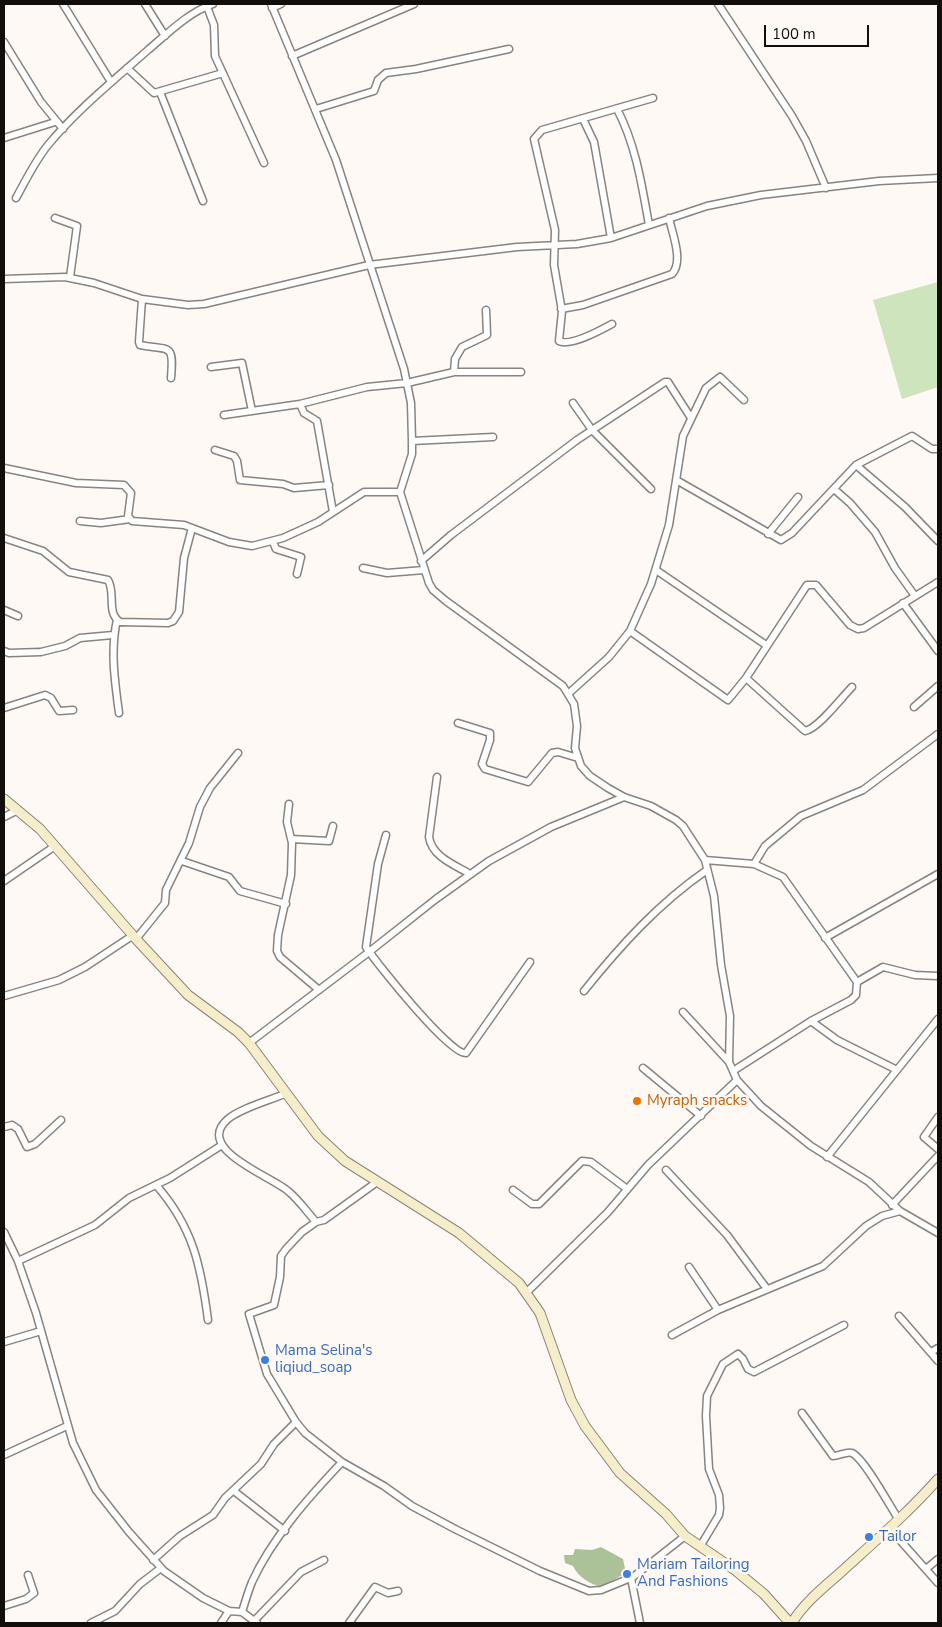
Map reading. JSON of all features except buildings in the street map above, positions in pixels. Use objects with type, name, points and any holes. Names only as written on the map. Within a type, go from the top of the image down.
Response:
[{"type":"street","points":[[63,4],[112,82]]},
{"type":"street","points":[[145,4],[165,36]]},
{"type":"street","points":[[16,198],[38,158],[63,129],[127,68],[165,36],[209,4],[214,24],[215,56],[264,163]]},
{"type":"street","points":[[281,4],[271,6],[316,109],[341,176],[407,383],[412,418],[412,454],[400,492],[424,570],[433,590],[439,596],[554,678],[568,694],[576,714],[575,748],[578,758],[590,776],[624,797],[651,806],[683,826],[704,860],[714,896],[721,965],[730,1016],[729,1062]]},
{"type":"street","points":[[292,56],[414,4]]},
{"type":"street","points":[[718,4],[792,116],[806,141],[826,188]]},
{"type":"street","points":[[4,42],[55,122],[63,129]]},
{"type":"street","points":[[316,109],[374,91],[378,80],[386,73],[416,69],[509,49]]},
{"type":"street","points":[[127,68],[152,92],[160,92],[223,73]]},
{"type":"street","points":[[160,92],[203,201]]},
{"type":"street","points":[[612,324],[594,334],[560,342],[561,309],[554,265],[555,230],[534,139],[542,130],[653,98]]},
{"type":"street","points":[[616,110],[623,121],[636,160],[649,225]]},
{"type":"street","points":[[584,119],[594,142],[611,238]]},
{"type":"street","points":[[4,138],[55,122]]},
{"type":"street","points":[[4,280],[70,277],[142,299],[188,305],[204,304],[250,295],[369,265],[413,258],[577,244],[611,238],[719,203],[761,195],[879,181],[938,178]]},
{"type":"street","points":[[55,218],[77,226],[70,277]]},
{"type":"street","points":[[561,309],[591,303],[672,274],[677,267],[677,260],[669,218]]},
{"type":"street","points":[[142,299],[140,345],[164,347],[168,350],[173,359],[171,378]]},
{"type":"street","points":[[454,372],[455,359],[462,348],[487,335],[486,310]]},
{"type":"street","points":[[211,367],[242,363],[252,411]]},
{"type":"street","points":[[224,415],[300,404],[367,388],[407,383],[454,372],[521,372]]},
{"type":"street","points":[[568,694],[609,657],[630,631],[656,570],[669,525],[678,481],[681,444],[706,388],[720,377],[744,400]]},
{"type":"street","points":[[421,561],[451,535],[592,430],[667,381],[691,418]]},
{"type":"street","points":[[573,403],[592,430],[652,488]]},
{"type":"street","points":[[300,404],[304,413],[317,421],[333,512]]},
{"type":"street","points":[[678,481],[781,540],[786,539],[856,465],[912,436],[932,449],[938,450]]},
{"type":"street","points":[[412,441],[493,437]]},
{"type":"street","points":[[215,450],[234,456],[237,461],[240,480],[283,484],[294,488],[329,485]]},
{"type":"street","points":[[856,465],[904,507],[938,542]]},
{"type":"street","points":[[4,468],[76,483],[124,485],[131,493],[130,519]]},
{"type":"street","points":[[834,489],[850,503],[875,532],[895,568],[915,596]]},
{"type":"street","points":[[80,521],[101,523],[130,519],[138,523],[192,528],[240,544],[252,546],[273,542],[318,522],[364,492],[400,492]]},
{"type":"street","points":[[768,534],[798,497]]},
{"type":"street","points":[[116,620],[131,624],[168,623],[177,617],[184,558],[192,528]]},
{"type":"street","points":[[4,538],[43,551],[69,572],[108,580],[113,614],[116,620],[113,635],[114,682],[119,714]]},
{"type":"street","points":[[273,542],[276,549],[301,557],[297,574]]},
{"type":"street","points":[[362,568],[387,573],[424,570]]},
{"type":"street","points":[[656,570],[766,645]]},
{"type":"street","points":[[630,631],[728,700],[746,678],[766,645],[810,584],[816,585],[855,629],[864,628],[938,582]]},
{"type":"street","points":[[903,603],[937,647]]},
{"type":"street","points":[[4,610],[18,616]]},
{"type":"street","points":[[4,651],[9,653],[41,652],[66,646],[80,638],[113,635]]},
{"type":"street","points":[[746,678],[805,731],[809,730],[823,718],[852,687]]},
{"type":"street","points":[[914,707],[938,686]]},
{"type":"street","points":[[4,708],[45,695],[51,698],[58,711],[73,710]]},
{"type":"street","points":[[458,723],[490,733],[490,740],[482,764],[484,769],[494,773],[528,782],[552,753],[558,752],[578,758]]},
{"type":"street","points":[[754,864],[765,846],[801,816],[863,790],[938,734]]},
{"type":"street","points":[[4,996],[59,980],[134,938],[165,903],[166,890],[182,861],[200,807],[210,788],[238,752]]},
{"type":"street","points":[[437,777],[429,837],[430,845],[434,852],[470,874]]},
{"type":"street","points":[[249,1043],[470,874],[551,827],[624,797]]},
{"type":"street","points":[[4,799],[40,829],[134,938],[188,995],[238,1032],[249,1043],[318,1136],[345,1162],[459,1233],[512,1276],[528,1292],[540,1313],[565,1387],[586,1426],[620,1472],[666,1514],[686,1536],[701,1545],[764,1594],[791,1623],[829,1583],[890,1529],[938,1478]]},
{"type":"street","points":[[289,804],[288,822],[291,839],[291,875],[278,935],[278,954],[319,990]]},
{"type":"street","points":[[4,817],[18,810]]},
{"type":"street","points":[[291,839],[327,842],[330,839],[333,826]]},
{"type":"street","points":[[386,835],[378,864],[374,905],[366,946],[427,1022],[462,1054],[466,1053],[530,962]]},
{"type":"street","points":[[4,881],[55,846]]},
{"type":"street","points":[[704,860],[754,864],[783,877],[857,982],[858,989],[851,1000],[811,1021],[733,1071]]},
{"type":"street","points":[[182,861],[230,878],[240,891],[286,904]]},
{"type":"street","points":[[584,990],[616,951],[638,929],[681,888],[707,870]]},
{"type":"street","points":[[825,938],[938,874]]},
{"type":"street","points":[[857,982],[883,967],[915,975],[938,976]]},
{"type":"street","points":[[683,1012],[729,1062],[737,1080],[761,1106],[827,1157],[869,1182],[892,1205],[938,1233]]},
{"type":"street","points":[[827,1157],[873,1103],[938,1019]]},
{"type":"street","points":[[811,1021],[837,1040],[897,1070]]},
{"type":"street","points":[[643,1068],[701,1116]]},
{"type":"street","points":[[528,1292],[608,1212],[648,1165],[737,1080]]},
{"type":"street","points":[[287,1093],[230,1118],[219,1132],[222,1145],[241,1162],[288,1190],[316,1222]]},
{"type":"street","points":[[938,1117],[924,1137],[938,1149]]},
{"type":"street","points":[[4,1127],[12,1125],[18,1129],[27,1147],[35,1144],[61,1120]]},
{"type":"street","points":[[18,1261],[95,1225],[129,1198],[222,1145]]},
{"type":"street","points":[[892,1205],[938,1156]]},
{"type":"street","points":[[514,1190],[532,1204],[539,1204],[582,1161],[591,1162],[627,1189]]},
{"type":"street","points":[[666,1170],[727,1235],[766,1289]]},
{"type":"street","points":[[377,1182],[324,1220],[316,1222],[293,1240],[281,1256],[278,1291],[274,1305],[249,1314],[267,1374],[296,1422],[305,1432],[342,1462],[384,1486],[412,1506],[455,1529],[589,1591],[601,1590],[631,1578],[686,1536]]},
{"type":"street","points":[[156,1184],[171,1202],[187,1229],[197,1255],[208,1320]]},
{"type":"street","points":[[672,1335],[718,1310],[824,1266],[866,1226],[882,1216],[900,1210]]},
{"type":"street","points":[[4,1232],[18,1261],[67,1426],[96,1490],[153,1560],[161,1568],[204,1598],[229,1611],[242,1612],[256,1622],[301,1572],[324,1560]]},
{"type":"street","points":[[689,1267],[718,1310]]},
{"type":"street","points":[[899,1316],[938,1361]]},
{"type":"street","points":[[701,1545],[719,1515],[720,1508],[720,1495],[709,1469],[706,1402],[723,1364],[738,1354],[743,1359],[748,1370],[754,1372],[844,1325]]},
{"type":"street","points":[[4,1342],[40,1331]]},
{"type":"street","points":[[931,1352],[938,1348]]},
{"type":"street","points":[[802,1413],[833,1456],[848,1453],[856,1456],[873,1478],[899,1520]]},
{"type":"street","points":[[153,1560],[180,1536],[212,1516],[261,1464],[274,1444],[296,1422]]},
{"type":"street","points":[[4,1455],[67,1426]]},
{"type":"street","points":[[242,1612],[252,1583],[285,1531],[316,1490],[342,1462]]},
{"type":"street","points":[[234,1491],[285,1531]]},
{"type":"street","points":[[890,1529],[938,1583]]},
{"type":"street","points":[[926,1569],[938,1559]]},
{"type":"street","points":[[91,1623],[115,1611],[140,1584],[161,1568]]},
{"type":"street","points":[[4,1606],[26,1599],[34,1593],[28,1575]]},
{"type":"street","points":[[631,1578],[640,1623]]},
{"type":"street","points":[[349,1623],[375,1587],[388,1592],[398,1591]]},
{"type":"street","points":[[221,1623],[229,1611]]},
{"type":"green space","points":[[938,282],[938,387],[902,399],[873,300]]},
{"type":"green space","points":[[601,1547],[623,1559],[626,1573],[601,1587],[585,1580],[573,1566],[565,1563],[564,1555],[573,1555],[575,1549],[592,1550]]},
{"type":"place","name":"Myraph snacks","points":[[637,1101]]},
{"type":"place","name":"Mama Selina's liqiud_soap","points":[[265,1360]]},
{"type":"place","name":"Tailor","points":[[869,1537]]},
{"type":"place","name":"Mariam Tailoring And Fashions","points":[[627,1574]]}]
